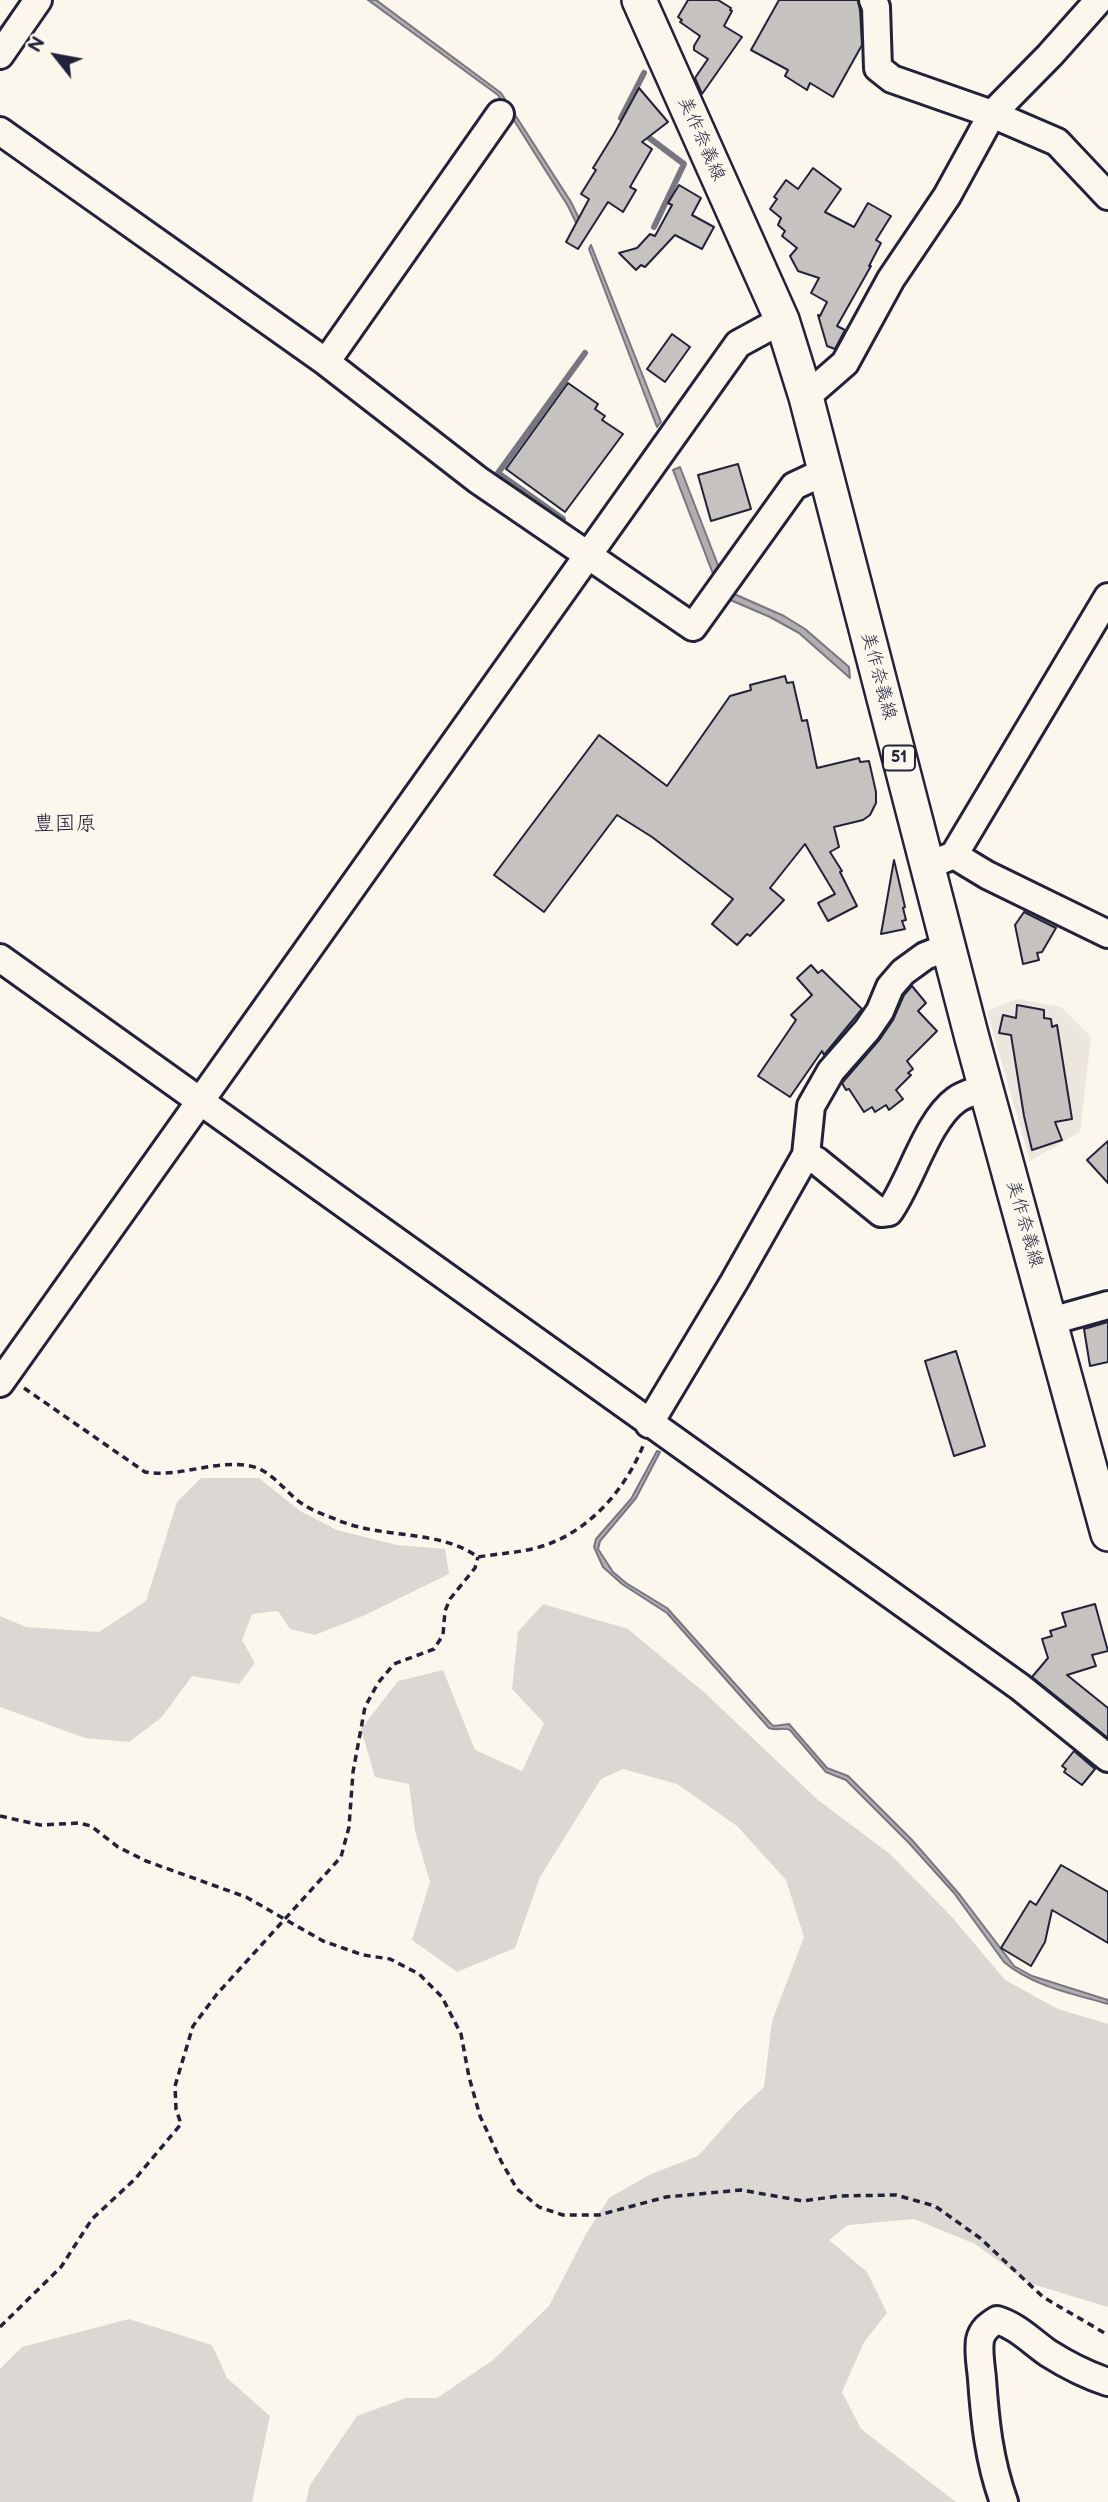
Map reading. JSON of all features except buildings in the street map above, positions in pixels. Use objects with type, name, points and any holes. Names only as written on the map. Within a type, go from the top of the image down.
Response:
[{"type":"main road","name":"美作奈義線","points":[[639,0],[782,320],[806,397],[824,472],[940,861],[948,947],[1108,1534]]},
{"type":"street","points":[[0,55],[38,0]]},
{"type":"street","points":[[873,0],[876,7],[878,68],[892,79],[992,114],[1057,142],[1108,196]]},
{"type":"street","points":[[806,397],[845,363],[891,279],[947,196],[992,114],[1100,0]]},
{"type":"street","points":[[326,362],[500,114]]},
{"type":"street","points":[[0,131],[326,362],[478,480],[693,627],[794,486],[824,472]]},
{"type":"street","points":[[7,1382],[387,836],[738,344],[782,320]]},
{"type":"street","points":[[1108,597],[940,861],[987,875],[1108,934]]},
{"type":"street","points":[[649,1424],[806,1155],[811,1106],[831,1071],[867,1030],[880,1011],[890,987],[903,972],[925,956],[948,947]]},
{"type":"street","points":[[0,958],[1020,1687],[1108,1758]]},
{"type":"street","points":[[806,1155],[881,1213],[889,1212],[900,1198],[938,1120],[956,1099],[986,1087]]},
{"type":"street","points":[[1051,1321],[1108,1305]]},
{"type":"street","points":[[1004,2502],[993,2472],[986,2426],[980,2338],[987,2326],[997,2320],[1011,2324],[1049,2353],[1084,2374],[1108,2382]]},
{"type":"path","points":[[7,1382],[145,1472],[162,1475],[229,1465],[253,1466],[276,1479],[302,1503],[341,1521],[377,1532],[443,1541],[465,1548],[478,1558],[532,1549],[561,1539],[594,1516],[621,1489],[635,1466],[649,1424]]},
{"type":"path","points":[[0,2327],[61,2267],[92,2218],[135,2179],[181,2124],[176,2109],[175,2086],[193,2026],[283,1918],[320,1883],[341,1857],[349,1827],[353,1772],[365,1707],[378,1683],[394,1664],[434,1649],[443,1634],[445,1611],[450,1599],[475,1568],[478,1558]]},
{"type":"path","points":[[0,1816],[40,1825],[79,1823],[90,1826],[118,1847],[146,1861],[246,1897],[323,1941],[363,1955],[390,1959],[419,1974],[442,1997],[461,2034],[476,2103],[490,2139],[517,2189],[539,2207],[563,2215],[598,2215],[666,2197],[741,2190],[803,2201],[838,2196],[896,2195],[935,2206],[980,2238],[1043,2297],[1108,2334]]},
{"type":"shaded area","points":[[368,0],[376,0],[501,93],[571,202],[584,229],[581,233],[568,206],[498,95]]},
{"type":"shaded area","points":[[591,245],[661,422],[657,427],[589,249]]},
{"type":"shaded area","points":[[680,467],[721,573],[732,593],[784,616],[805,629],[849,667],[850,678],[799,633],[728,599],[715,579],[673,470]]},
{"type":"shaded area","points":[[1018,999],[1061,1007],[1091,1037],[1080,1132],[1030,1161],[987,1011]]},
{"type":"shaded area","points":[[657,1451],[660,1452],[636,1498],[600,1541],[598,1549],[613,1572],[667,1608],[771,1724],[789,1724],[827,1768],[848,1776],[912,1840],[960,1895],[1014,1966],[1032,1976],[1108,2000],[1108,2004],[1040,1983],[1004,1962],[954,1893],[846,1780],[826,1772],[790,1730],[769,1728],[667,1613],[622,1584],[603,1567],[594,1547],[596,1539],[631,1499]]},
{"type":"shaded area","points":[[201,1478],[259,1478],[300,1511],[337,1530],[397,1545],[445,1549],[449,1574],[363,1616],[315,1635],[290,1629],[278,1611],[252,1614],[242,1640],[255,1663],[239,1684],[192,1676],[162,1717],[129,1742],[85,1738],[0,1707],[0,1616],[26,1627],[99,1632],[146,1601],[177,1502]]},
{"type":"shaded area","points":[[543,1604],[628,1629],[705,1693],[818,1800],[890,1854],[952,1917],[1005,1980],[1058,2009],[1108,2024],[1108,2307],[1029,2283],[975,2244],[914,2219],[848,2225],[829,2240],[867,2272],[887,2313],[864,2342],[842,2392],[861,2429],[956,2502],[306,2502],[310,2485],[357,2416],[406,2398],[437,2398],[493,2360],[549,2306],[586,2234],[609,2198],[651,2174],[698,2156],[737,2112],[764,2087],[772,2021],[804,1937],[786,1880],[737,1826],[677,1784],[623,1769],[601,1779],[540,1877],[515,1948],[457,1972],[412,1940],[430,1882],[415,1831],[409,1784],[375,1777],[361,1729],[398,1681],[443,1670],[475,1750],[522,1771],[544,1723],[512,1689],[518,1632]]},
{"type":"shaded area","points":[[129,2319],[212,2345],[227,2378],[270,2416],[252,2502],[0,2502],[0,2369],[22,2347]]},
{"type":"waterway","points":[[627,122],[621,118],[644,73]]},
{"type":"waterway","points":[[644,134],[684,164],[654,227]]},
{"type":"waterway","points":[[563,519],[498,473],[585,353]]},
{"type":"district","name":"豊国原","points":[[65,825]]}]
